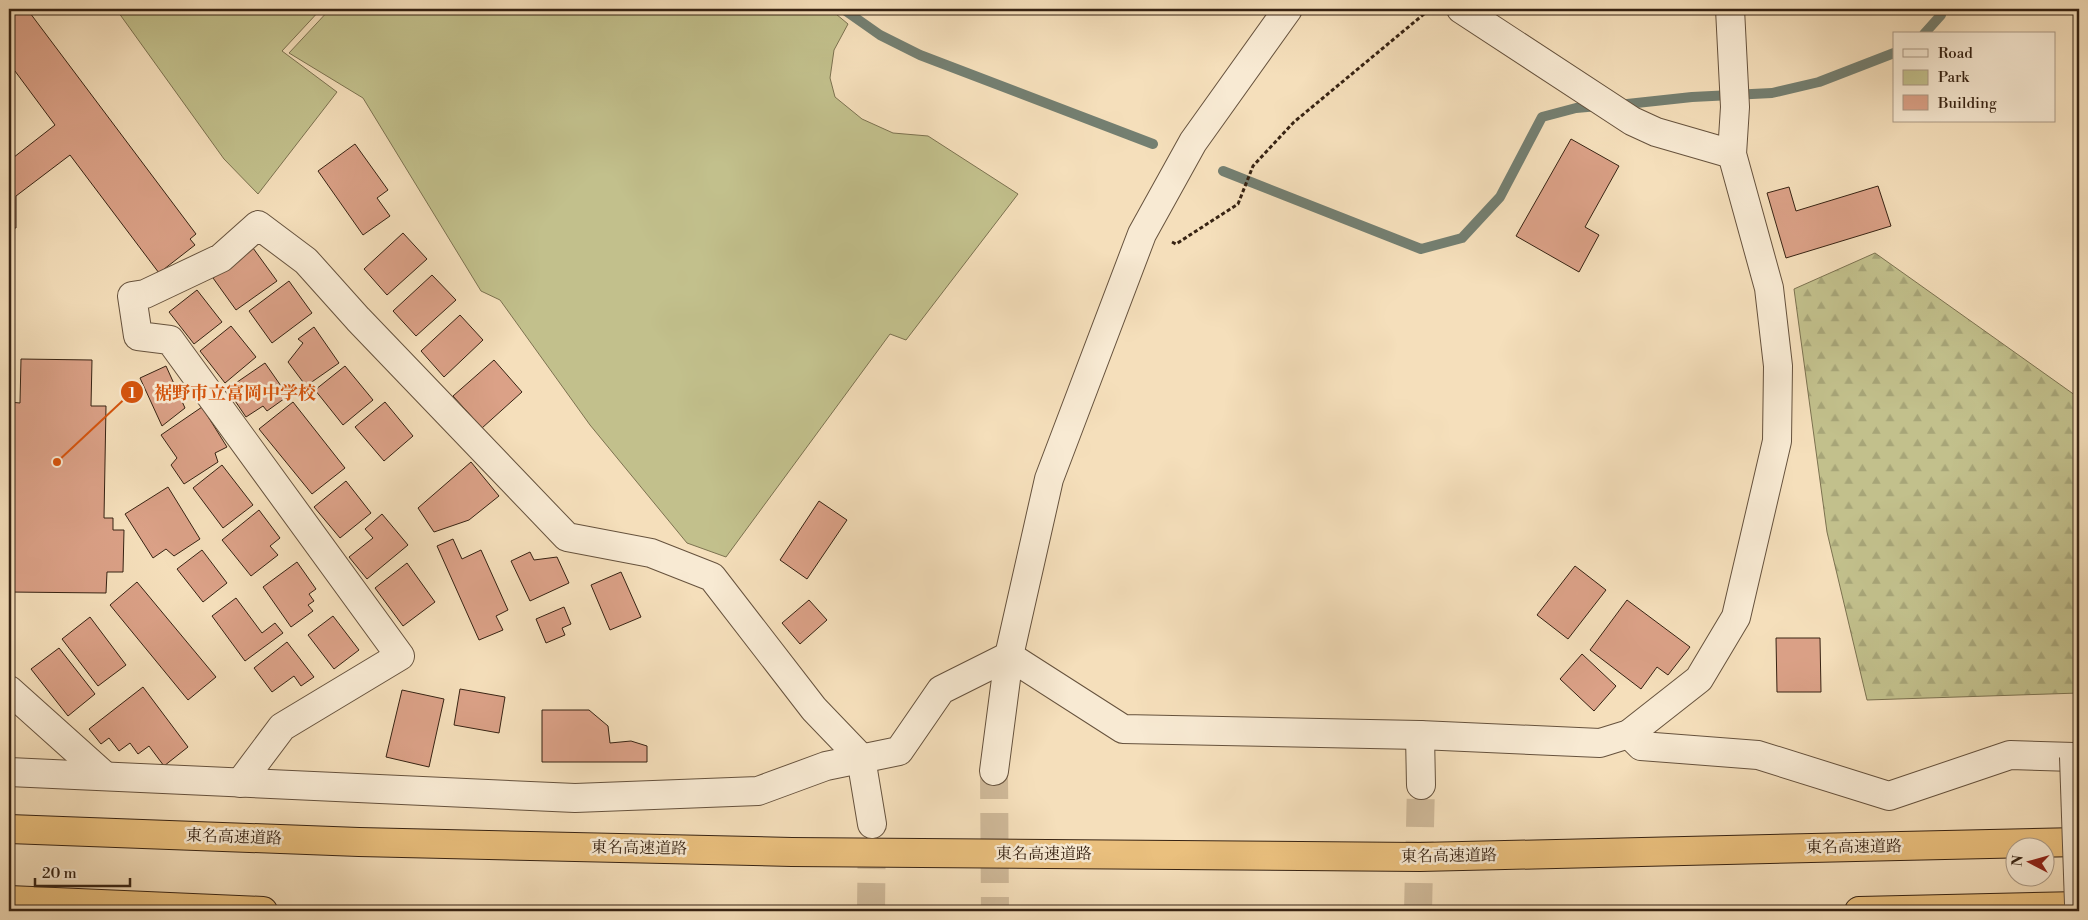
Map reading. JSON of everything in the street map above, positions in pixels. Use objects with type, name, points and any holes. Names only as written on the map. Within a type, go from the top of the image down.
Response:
[{"type":"highway","name":"東名高速道路","points":[[9,828],[359,842],[792,852],[1400,857],[2079,842]]},
{"type":"highway","points":[[9,900],[263,911]]},
{"type":"highway","points":[[1859,911],[2079,905]]},
{"type":"street","points":[[994,771],[1009,656],[1049,479],[1142,234],[1193,142],[1288,9]]},
{"type":"street","points":[[1461,9],[1632,121],[1656,132],[1732,154]]},
{"type":"street","points":[[1009,656],[1123,729],[1420,735],[1600,743],[1629,734],[1699,679],[1736,617],[1777,441],[1778,366],[1769,288],[1732,154],[1735,94],[1730,9]]},
{"type":"street","points":[[240,783],[282,727],[400,656],[170,340],[138,336],[132,296],[145,294],[221,258],[258,225],[306,261],[358,319],[567,537],[651,553],[712,577],[814,709],[861,758],[872,824]]},
{"type":"street","points":[[9,772],[575,798],[758,791],[826,766],[899,751],[941,690],[1009,656]]},
{"type":"street","points":[[9,690],[105,776]]},
{"type":"street","points":[[1629,734],[1641,746],[1758,755],[1889,796],[2010,755],[2074,757],[2079,905]]},
{"type":"street","points":[[1420,735],[1421,785]]},
{"type":"path","points":[[1142,234],[1176,244],[1238,204],[1253,166],[1294,122],[1431,9]]},
{"type":"green space","points":[[116,9],[321,9],[282,51],[337,92],[258,194],[224,159]]},
{"type":"green space","points":[[330,9],[830,9],[848,24],[834,50],[830,78],[835,97],[862,119],[893,133],[928,136],[1018,194],[906,340],[890,334],[726,557],[687,543],[590,425],[500,300],[481,291],[363,98],[289,53]]},
{"type":"green space","points":[[1875,253],[2079,398],[2079,693],[1867,700],[1827,532],[1794,289]]},
{"type":"building","points":[[9,9],[27,9],[196,234],[190,239],[195,245],[159,273],[70,155],[16,196],[16,228],[9,228],[9,161],[55,125],[9,63]]},
{"type":"building","points":[[1571,139],[1619,166],[1585,227],[1599,235],[1579,272],[1516,236]]},
{"type":"building","points":[[355,144],[388,190],[377,198],[390,216],[363,235],[318,171]]},
{"type":"building","points":[[1878,186],[1891,226],[1786,258],[1767,193],[1789,187],[1796,211]]},
{"type":"building","points":[[403,233],[427,259],[387,295],[364,269]]},
{"type":"building","points":[[253,248],[277,281],[236,310],[213,278]]},
{"type":"building","points":[[432,275],[456,300],[416,336],[393,311]]},
{"type":"building","points":[[289,281],[312,313],[272,343],[249,311]]},
{"type":"building","points":[[197,290],[222,322],[194,344],[169,312]]},
{"type":"building","points":[[460,315],[483,340],[444,377],[421,351]]},
{"type":"building","points":[[231,326],[256,357],[225,383],[200,351]]},
{"type":"building","points":[[314,327],[339,363],[306,386],[288,362],[303,343],[298,339]]},
{"type":"building","points":[[21,359],[92,360],[91,406],[106,406],[104,518],[113,518],[113,530],[124,530],[123,572],[107,572],[106,593],[9,592],[9,402],[20,403]]},
{"type":"building","points":[[494,360],[522,392],[482,428],[453,396]]},
{"type":"building","points":[[265,363],[288,396],[267,411],[263,406],[246,417],[227,389]]},
{"type":"building","points":[[166,366],[185,408],[162,426],[140,378]]},
{"type":"building","points":[[345,366],[373,400],[343,425],[315,390]]},
{"type":"building","points":[[9,382],[12,382],[12,397],[9,396]]},
{"type":"building","points":[[293,402],[345,468],[312,494],[259,429]]},
{"type":"building","points":[[385,402],[413,436],[384,461],[355,427]]},
{"type":"building","points":[[202,407],[227,447],[215,453],[218,462],[184,484],[171,465],[177,458],[161,435]]},
{"type":"building","points":[[471,462],[499,496],[469,520],[434,532],[418,508]]},
{"type":"building","points":[[222,465],[253,505],[223,528],[193,488]]},
{"type":"building","points":[[346,481],[371,513],[340,538],[314,507]]},
{"type":"building","points":[[168,487],[200,539],[174,556],[166,549],[153,558],[125,514]]},
{"type":"building","points":[[819,501],[847,520],[807,579],[780,560]]},
{"type":"building","points":[[259,510],[280,538],[270,546],[278,555],[251,576],[222,540]]},
{"type":"building","points":[[382,514],[408,545],[367,579],[349,557],[373,538],[365,529]]},
{"type":"building","points":[[453,539],[462,559],[481,550],[508,610],[496,616],[503,630],[479,640],[437,546]]},
{"type":"building","points":[[202,550],[227,583],[203,602],[177,569]]},
{"type":"building","points":[[530,552],[534,560],[557,557],[569,583],[530,601],[511,561]]},
{"type":"building","points":[[297,562],[316,589],[309,594],[314,601],[308,605],[313,611],[291,627],[263,587]]},
{"type":"building","points":[[407,563],[435,602],[403,626],[375,588]]},
{"type":"building","points":[[1575,566],[1606,590],[1568,639],[1537,615]]},
{"type":"building","points":[[621,572],[641,617],[610,630],[591,585]]},
{"type":"building","points":[[137,582],[216,677],[188,700],[110,605]]},
{"type":"building","points":[[236,598],[262,633],[275,623],[283,633],[245,661],[212,616]]},
{"type":"building","points":[[809,600],[827,620],[800,644],[782,623]]},
{"type":"building","points":[[1627,600],[1690,647],[1668,675],[1657,667],[1641,689],[1590,650]]},
{"type":"building","points":[[564,607],[571,624],[562,628],[565,635],[546,643],[536,619]]},
{"type":"building","points":[[333,616],[359,650],[334,669],[308,635]]},
{"type":"building","points":[[90,617],[126,665],[98,686],[62,639]]},
{"type":"building","points":[[1776,638],[1820,638],[1821,692],[1777,692]]},
{"type":"building","points":[[287,642],[314,677],[301,686],[294,676],[272,692],[254,668]]},
{"type":"building","points":[[59,648],[95,694],[68,716],[31,669]]},
{"type":"building","points":[[1582,654],[1616,686],[1594,711],[1560,679]]},
{"type":"building","points":[[143,687],[188,747],[164,766],[149,746],[138,754],[130,743],[119,751],[109,738],[101,744],[89,729]]},
{"type":"building","points":[[460,689],[505,697],[499,733],[454,725]]},
{"type":"building","points":[[402,690],[444,699],[429,767],[386,757]]},
{"type":"building","points":[[542,710],[589,710],[608,726],[610,743],[631,741],[647,746],[647,762],[542,762]]},
{"type":"waterway","points":[[843,9],[880,35],[920,55],[1153,144]]},
{"type":"waterway","points":[[1926,32],[1941,15],[1942,9]]},
{"type":"waterway","points":[[1618,105],[1692,97],[1772,93],[1819,82],[1893,53]]},
{"type":"waterway","points":[[1223,171],[1421,249],[1462,238],[1500,197],[1542,117],[1576,108],[1598,106]]},
{"type":"tunnel","points":[[994,771],[995,911]]},
{"type":"tunnel","points":[[1418,911],[1421,785]]},
{"type":"tunnel","points":[[871,911],[872,824]]},
{"type":"place","name":"裾野市立富岡中学校","points":[[57,462]]}]
